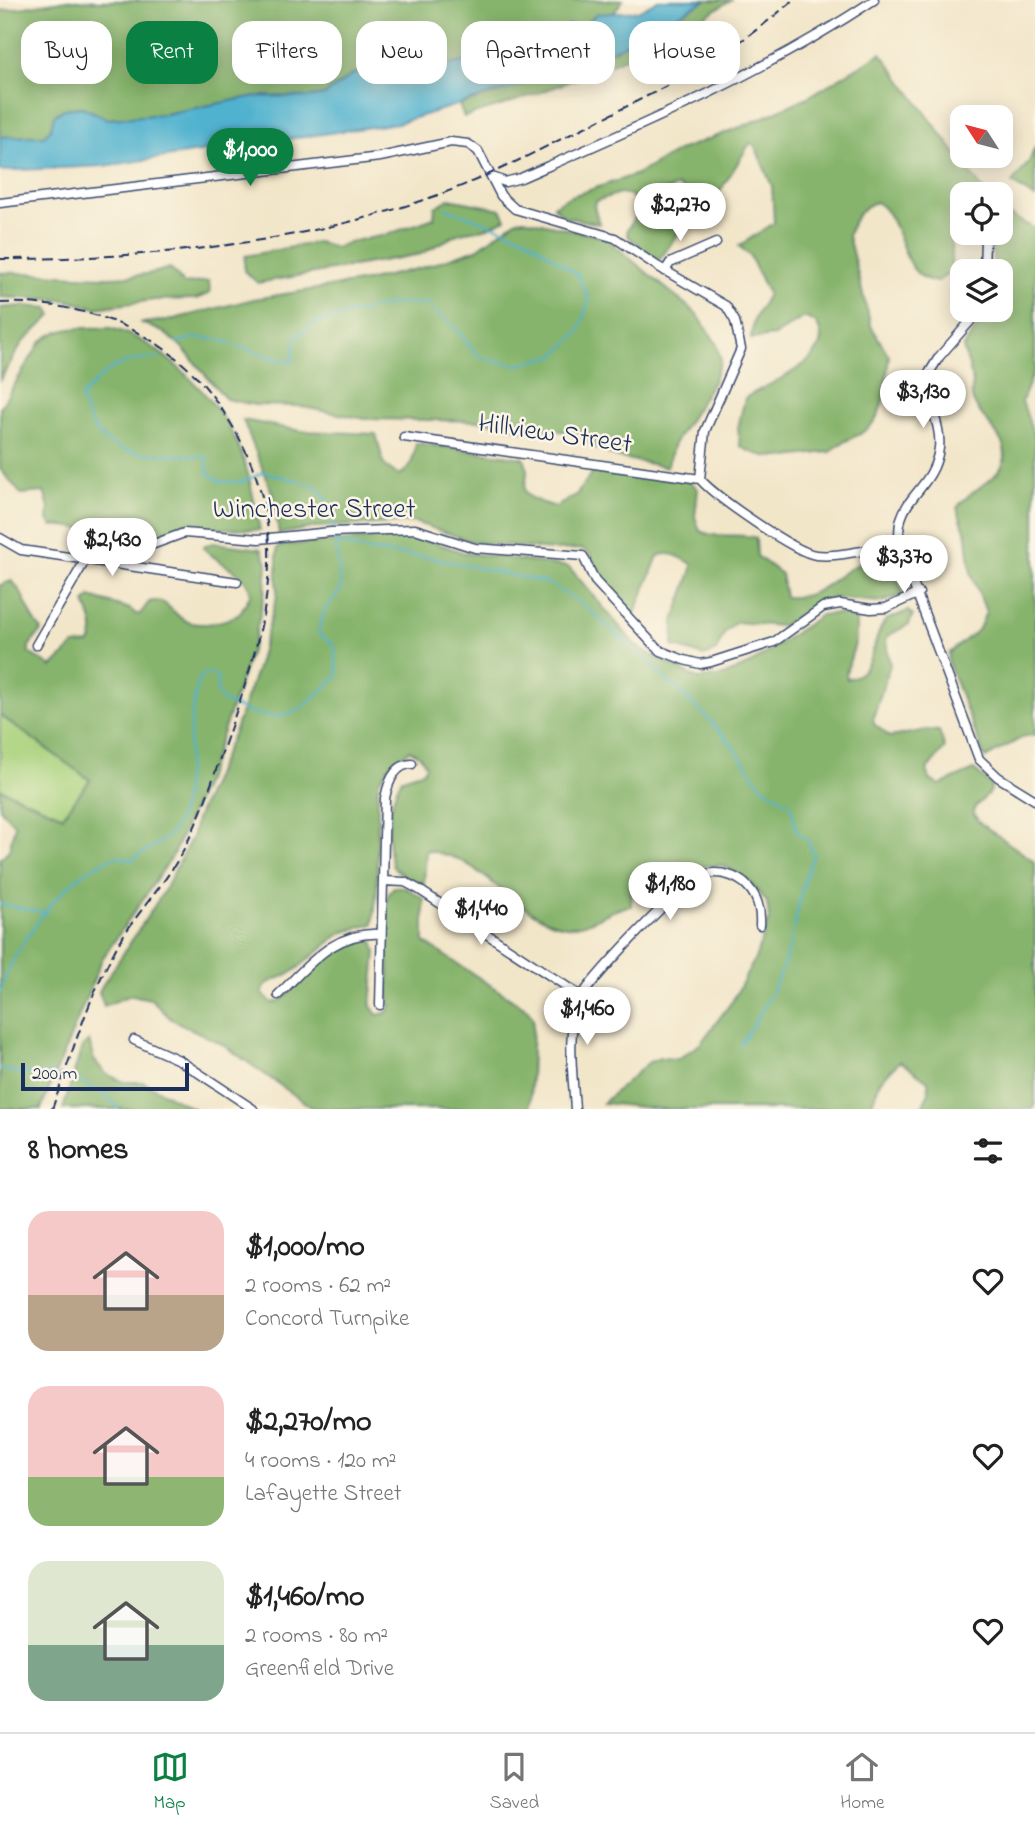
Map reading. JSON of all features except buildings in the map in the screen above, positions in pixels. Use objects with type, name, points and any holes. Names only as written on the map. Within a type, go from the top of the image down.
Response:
[{"type":"street","points":[[495,178],[505,182],[521,178],[684,107],[747,76],[874,0]]},
{"type":"street","points":[[0,203],[380,157],[460,142],[478,151],[495,178],[501,195],[515,209],[615,238],[665,271],[720,300],[735,321],[740,338],[739,360],[705,431],[700,479],[706,487],[803,553],[831,555],[872,548],[905,562]]},
{"type":"street","points":[[665,271],[670,263],[716,243]]},
{"type":"street","points":[[970,322],[939,356],[926,378],[940,445],[930,473],[899,520],[897,541],[919,593],[979,759],[998,777],[1035,800]]},
{"type":"street","name":"Hillview Street","points":[[404,437],[700,479]]},
{"type":"street","name":"Winchester Street","points":[[105,562],[184,533],[259,539],[334,531],[415,529],[482,549],[545,555],[576,554],[587,561],[595,581],[661,651],[700,664],[774,642],[823,607],[840,604],[871,609],[886,608],[919,593]]},
{"type":"street","points":[[2,542],[21,550],[237,582]]},
{"type":"street","points":[[36,645],[86,559]]},
{"type":"street","points":[[380,1005],[386,792],[396,771],[402,765],[412,764]]},
{"type":"street","points":[[575,1109],[573,1036],[581,996],[681,889],[700,876],[723,873],[746,884],[758,902],[760,925]]},
{"type":"street","points":[[383,881],[405,882],[418,889],[581,996]]},
{"type":"street","points":[[278,995],[313,961],[343,939],[356,934],[381,934]]},
{"type":"street","points":[[134,1040],[179,1060],[253,1109]]},
{"type":"green space","points":[[68,0],[623,0],[612,15],[597,14],[589,21],[461,21],[461,62],[447,65],[447,21],[356,21],[356,73],[342,82],[342,21],[232,21],[232,84],[340,84],[324,95],[256,96],[165,114],[108,119],[82,107],[64,109],[54,116],[51,129],[44,136],[0,137],[0,11]]},
{"type":"green space","points":[[706,0],[731,0],[696,21],[668,21]]},
{"type":"green space","points":[[629,42],[629,56],[615,62],[615,49]]},
{"type":"green space","points":[[881,53],[950,146],[950,168],[967,168],[977,182],[950,182],[950,271],[938,282],[915,271],[886,210],[876,202],[858,215],[848,236],[871,326],[889,356],[882,406],[867,429],[831,452],[772,457],[750,452],[740,446],[738,428],[745,398],[799,368],[819,347],[821,335],[815,322],[804,317],[774,336],[751,339],[754,320],[768,294],[750,256],[739,246],[774,223],[772,186],[755,146],[750,143],[714,201],[703,201],[678,186],[664,191],[667,202],[683,227],[660,259],[649,255],[628,236],[627,230],[640,210],[631,195],[620,193],[596,201],[594,206],[599,224],[565,217],[553,206],[569,197],[637,174],[682,149],[746,125],[808,97]]},
{"type":"green space","points":[[523,84],[563,84],[464,117],[459,105]]},
{"type":"green space","points":[[1035,147],[1035,198],[1013,184],[1029,162]]},
{"type":"green space","points":[[449,199],[501,209],[506,219],[484,229],[459,233],[421,254],[258,283],[244,271],[245,256],[318,242],[336,248],[349,242],[386,235],[434,218],[435,207]]},
{"type":"green space","points":[[1013,217],[1035,229],[1035,369],[1022,401],[1035,439],[1035,735],[1025,736],[985,758],[948,662],[949,653],[979,629],[986,612],[971,573],[967,536],[957,508],[998,472],[1004,462],[1003,444],[973,401],[971,376],[963,348],[981,322],[1013,322],[1013,259],[993,259],[992,245],[1013,245]]},
{"type":"green space","points":[[524,219],[605,238],[697,314],[716,343],[721,360],[713,382],[674,444],[667,467],[616,457],[594,447],[577,433],[536,428],[526,431],[485,421],[366,419],[297,406],[255,405],[226,399],[181,346],[163,332],[142,323],[170,320],[254,299],[366,281],[421,268],[477,249],[517,220]]},
{"type":"green space","points":[[170,268],[184,284],[209,281],[210,293],[196,299],[154,300],[96,308],[66,300],[0,297],[0,273],[108,277],[151,273]]},
{"type":"green space","points":[[0,308],[48,308],[52,315],[22,343],[0,380]]},
{"type":"green space","points":[[110,328],[148,345],[167,358],[217,409],[242,456],[260,530],[189,527],[125,550],[107,531],[52,526],[48,520],[49,507],[44,492],[21,494],[0,469],[0,408],[40,343],[64,330]]},
{"type":"green space","points":[[243,420],[302,431],[376,434],[384,465],[398,475],[409,467],[416,443],[524,458],[527,468],[526,492],[540,502],[556,507],[576,495],[595,469],[690,481],[698,489],[695,517],[700,531],[714,535],[756,538],[757,556],[781,574],[785,597],[799,597],[811,593],[860,563],[872,559],[893,572],[903,595],[881,602],[833,598],[781,626],[736,622],[725,632],[716,651],[704,656],[673,646],[674,621],[692,569],[692,564],[675,555],[658,556],[634,616],[605,586],[590,554],[582,549],[552,550],[474,542],[414,522],[317,527],[279,534],[273,495]]},
{"type":"green space","points":[[397,537],[433,542],[462,552],[569,567],[637,647],[698,679],[723,676],[750,664],[821,615],[851,613],[856,617],[856,640],[846,673],[847,679],[857,675],[869,662],[886,620],[908,611],[913,615],[909,624],[888,636],[886,641],[890,665],[873,719],[874,724],[890,737],[927,730],[939,731],[945,748],[927,769],[930,780],[940,785],[974,770],[991,785],[991,791],[975,807],[973,813],[980,823],[1035,862],[1035,1105],[1032,1109],[921,1109],[929,1092],[928,1081],[900,1061],[880,1081],[870,1109],[661,1109],[603,1103],[649,1062],[660,1058],[678,1059],[700,1044],[733,1000],[755,959],[769,919],[767,902],[747,879],[722,865],[705,866],[673,879],[647,867],[632,884],[631,906],[614,910],[584,924],[566,926],[539,917],[474,869],[449,856],[426,850],[424,884],[407,878],[393,867],[388,833],[391,809],[402,778],[424,771],[426,765],[420,756],[410,750],[391,764],[378,782],[377,890],[373,924],[341,933],[293,972],[266,984],[262,994],[273,1003],[282,1000],[324,958],[350,941],[362,938],[373,941],[376,952],[371,1006],[377,1015],[386,1013],[391,1006],[384,928],[385,905],[394,887],[406,888],[424,899],[424,942],[527,1009],[533,1018],[530,1109],[314,1109],[222,1044],[171,1019],[151,999],[131,995],[104,1006],[99,992],[164,891],[193,835],[196,819],[235,730],[258,665],[277,596],[277,548],[283,545]]},
{"type":"green space","points":[[214,543],[261,549],[267,563],[265,590],[254,642],[208,775],[173,855],[102,959],[41,1109],[0,1109],[0,859],[9,850],[15,825],[0,809],[0,789],[63,816],[90,780],[0,715],[0,585],[12,581],[21,593],[42,630],[29,646],[29,653],[52,667],[74,645],[90,644],[93,629],[85,603],[90,597],[130,609],[136,614],[140,614],[149,602],[159,601],[181,618],[195,624],[219,622],[240,613],[251,594],[244,579],[204,548],[205,545]]},
{"type":"green space","points":[[0,715],[90,780],[63,816],[0,789]]},
{"type":"green space","points":[[89,1041],[94,1060],[106,1074],[124,1082],[143,1082],[194,1109],[63,1109],[82,1047]]},
{"type":"water","points":[[658,0],[706,0],[668,21],[629,21],[629,42],[615,49],[615,21],[589,21],[597,14],[638,11]]},
{"type":"water","points":[[461,62],[461,84],[523,84],[398,123],[104,166],[0,171],[0,137],[44,136],[51,129],[54,116],[64,109],[82,107],[108,119],[165,114],[256,96],[311,97],[324,95],[355,73],[356,84],[447,84],[447,65]]},
{"type":"waterway","points":[[177,343],[205,338],[220,340],[292,362],[295,338],[316,322],[391,304],[426,303],[456,329],[479,357],[518,365],[556,355],[580,330],[589,300],[578,275],[526,238],[446,208]]},
{"type":"waterway","points":[[160,358],[134,360],[115,367],[81,397],[89,420],[100,435],[113,445],[129,451],[207,457],[208,473],[221,482],[242,482],[264,472],[313,485],[326,497],[334,529]]},
{"type":"waterway","points":[[0,992],[14,959],[35,925],[73,882],[90,869],[116,856],[132,860],[168,836],[176,824],[186,786],[192,714],[201,676],[210,673],[217,676],[217,692],[224,702],[251,713],[276,717],[299,710],[338,676],[334,645],[318,633],[325,610],[341,589],[335,534]]},
{"type":"waterway","points":[[338,543],[369,551],[428,557],[548,583],[584,605],[607,625],[705,715],[732,745],[761,785],[791,805],[797,832],[807,839],[814,855],[804,882],[784,964],[770,996],[740,1045]]},
{"type":"waterway","points":[[0,904],[47,913]]},
{"type":"waterway","points":[[0,1068],[72,1078],[107,1097],[118,1109]]},
{"type":"railway","points":[[0,259],[111,256],[222,246],[332,226],[386,212],[438,195],[516,162],[671,84],[722,54],[793,0]]},
{"type":"railway","points":[[0,303],[58,306],[114,322],[140,334],[187,367],[207,389],[236,433],[256,476],[266,518],[269,560],[265,602],[256,646],[212,783],[187,842],[172,868],[121,939],[104,971],[52,1109]]}]
